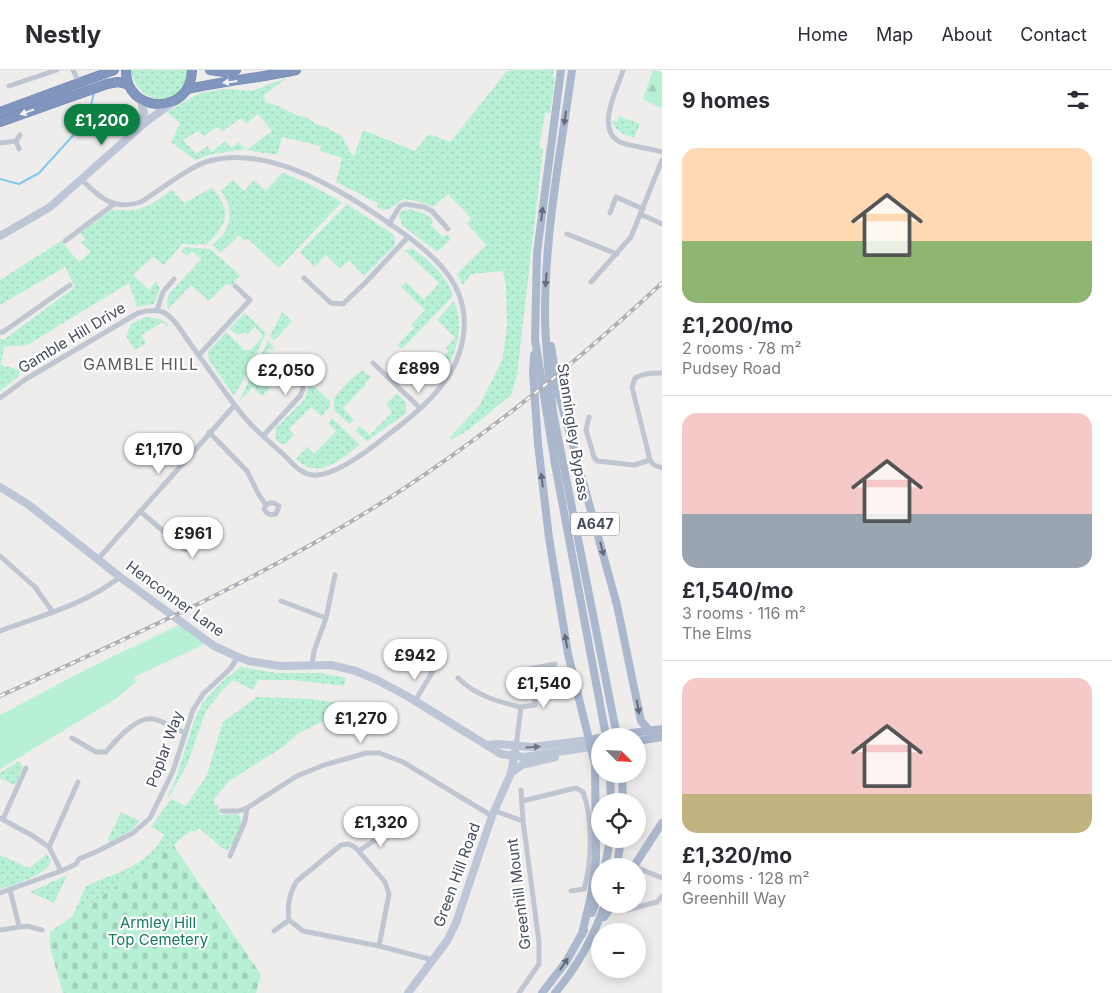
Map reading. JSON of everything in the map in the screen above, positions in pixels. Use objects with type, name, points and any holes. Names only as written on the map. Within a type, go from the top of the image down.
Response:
[{"type":"highway","points":[[126,70],[127,84],[136,95],[159,106],[172,103],[188,90],[208,84],[248,80],[296,70]]},
{"type":"highway","points":[[188,90],[192,78],[192,70]]},
{"type":"highway","points":[[210,70],[224,72],[236,70]]},
{"type":"highway","points":[[0,122],[66,94],[80,84],[111,71]]},
{"type":"highway","points":[[0,112],[66,94],[87,91],[107,84],[118,82],[127,84]]},
{"type":"main road","name":"Stanningley Bypass","points":[[562,70],[537,254],[535,340],[555,464],[604,728]]},
{"type":"main road","name":"Stanningley Bypass","points":[[572,70],[551,220],[545,314],[547,357],[553,412],[620,728]]},
{"type":"main road","name":"A647","points":[[545,314],[559,395],[617,605],[640,721],[650,731]]},
{"type":"main road","name":"A647","points":[[535,340],[533,372],[538,444],[549,538],[568,654],[595,764],[596,859],[591,896],[582,934]]},
{"type":"main road","points":[[646,732],[662,729]]},
{"type":"main road","points":[[646,740],[662,737]]},
{"type":"main road","points":[[640,858],[662,822]]},
{"type":"main road","name":"A647","points":[[542,993],[566,962],[582,934],[591,912]]},
{"type":"main road","points":[[555,993],[578,962],[591,937]]},
{"type":"street","points":[[9,86],[57,70]]},
{"type":"street","points":[[73,70],[80,84]]},
{"type":"street","points":[[623,71],[609,113],[610,133],[618,141],[662,152]]},
{"type":"street","points":[[137,130],[144,113],[140,98]]},
{"type":"street","points":[[0,236],[50,207],[137,130],[172,103]]},
{"type":"street","points":[[0,143],[16,141],[20,135]]},
{"type":"street","points":[[16,141],[19,149]]},
{"type":"street","points":[[82,180],[98,196],[114,204],[131,205],[141,202],[197,165],[239,156],[261,159],[309,176],[349,198],[429,252],[452,280],[463,307],[465,324],[463,341],[453,369],[420,408],[379,442],[328,473],[314,476],[300,470],[246,420],[168,315],[158,310],[163,292],[174,279]]},
{"type":"street","points":[[591,282],[631,237],[662,160]]},
{"type":"street","points":[[610,213],[616,197],[662,224]]},
{"type":"street","points":[[65,241],[114,204]]},
{"type":"street","points":[[389,224],[400,206],[405,204],[424,207],[432,211],[448,229]]},
{"type":"street","points":[[567,234],[616,254]]},
{"type":"street","points":[[304,278],[331,303],[343,304],[368,281],[408,237]]},
{"type":"street","points":[[0,332],[4,332],[70,285]]},
{"type":"street","points":[[198,355],[250,300],[235,286]]},
{"type":"street","name":"Gamble Hill Drive","points":[[0,398],[26,379],[138,313],[147,310],[158,310]]},
{"type":"street","points":[[263,436],[300,396],[304,389],[301,380],[276,357]]},
{"type":"street","points":[[373,363],[420,408]]},
{"type":"street","points":[[662,374],[642,374],[635,378],[632,387],[650,460],[654,465],[662,468]]},
{"type":"street","points":[[98,559],[234,406]]},
{"type":"street","points":[[589,417],[586,430],[597,461],[634,465],[650,460]]},
{"type":"street","points":[[209,432],[247,471],[258,495],[266,505]]},
{"type":"street","name":"Henconner Lane","points":[[0,487],[28,505],[120,577],[214,646],[238,657],[249,661],[280,666],[331,665],[356,671],[379,681],[415,701],[488,745],[496,752],[515,757],[568,751],[590,743]]},
{"type":"street","points":[[140,511],[180,545]]},
{"type":"street","points":[[0,556],[35,587],[52,611]]},
{"type":"street","points":[[312,665],[314,651],[326,618],[335,576]]},
{"type":"street","points":[[0,631],[67,607],[106,588],[120,577]]},
{"type":"street","points":[[281,601],[326,618]]},
{"type":"street","name":"Poplar Way","points":[[0,893],[76,864],[79,859],[133,833],[150,818],[173,771],[193,710],[203,694],[230,669],[238,657]]},
{"type":"street","points":[[458,678],[469,688],[483,696],[521,707],[535,705],[530,669],[555,664]]},
{"type":"street","points":[[415,701],[433,671]]},
{"type":"street","points":[[516,747],[521,707]]},
{"type":"street","points":[[72,738],[96,752],[106,752],[122,734],[143,720],[152,719],[185,733]]},
{"type":"street","name":"Henconner Lane","points":[[488,745],[532,747],[590,743]]},
{"type":"street","name":"Green Hill Road","points":[[408,993],[447,941],[456,923],[494,814],[511,773],[516,747]]},
{"type":"street","points":[[511,773],[522,765],[557,756],[568,751]]},
{"type":"street","name":"Greenhill Mount","points":[[247,808],[297,776],[324,765],[366,753],[379,753],[403,762],[494,814],[523,821]]},
{"type":"street","points":[[26,768],[2,818],[49,847],[61,871]]},
{"type":"street","points":[[49,847],[78,782]]},
{"type":"street","points":[[522,801],[576,788],[583,792],[590,832],[588,871],[584,890],[571,891]]},
{"type":"street","name":"Greenhill Mount","points":[[518,993],[540,964],[521,790]]},
{"type":"street","points":[[222,811],[239,811],[247,808],[245,821],[230,856]]},
{"type":"street","points":[[359,851],[391,829]]},
{"type":"street","points":[[379,946],[389,894],[385,882],[359,851],[349,844],[341,845],[297,880],[288,900],[289,920],[303,931],[379,946],[433,960]]},
{"type":"street","points":[[646,871],[662,878]]},
{"type":"street","points":[[10,890],[19,926]]},
{"type":"street","points":[[646,906],[657,902],[662,896]]},
{"type":"street","points":[[274,931],[289,920]]},
{"type":"street","points":[[0,930],[27,926],[42,930]]},
{"type":"green space","points":[[131,70],[189,70],[187,82],[181,91],[163,99],[153,98],[143,93],[136,83]]},
{"type":"green space","points":[[554,70],[552,77],[555,77],[550,113],[545,113],[539,148],[543,149],[517,376],[511,395],[471,428],[451,440],[449,438],[479,406],[502,361],[507,328],[506,288],[503,271],[471,274],[463,285],[457,274],[486,245],[467,224],[471,218],[448,194],[433,207],[425,203],[404,199],[389,209],[382,210],[377,207],[379,204],[336,182],[342,158],[320,151],[321,146],[282,137],[277,155],[246,150],[272,131],[258,114],[246,124],[241,118],[223,131],[217,127],[204,136],[198,131],[183,140],[196,154],[207,146],[212,152],[225,141],[232,148],[239,142],[245,149],[213,154],[195,160],[171,142],[180,123],[167,112],[200,93],[226,89],[251,91],[287,78],[264,95],[265,102],[308,118],[317,125],[326,127],[343,137],[354,157],[363,130],[415,151],[429,134],[450,142],[507,71]]},
{"type":"green space","points":[[653,70],[662,72],[662,109],[643,99]]},
{"type":"green space","points":[[619,116],[640,124],[634,138],[620,132],[615,127],[612,120],[617,122]]},
{"type":"green space","points":[[282,173],[307,183],[342,202],[279,268],[248,239],[244,241],[239,235],[221,253],[212,245],[224,233],[229,223],[227,200],[221,191],[233,180],[244,191],[254,180],[266,191]]},
{"type":"green space","points":[[212,188],[219,196],[225,211],[223,224],[214,237],[207,244],[190,245],[183,243],[164,265],[153,257],[133,275],[149,290],[156,282],[160,288],[154,304],[137,307],[129,283],[27,345],[4,347],[1,365],[19,370],[19,376],[0,391],[0,339],[5,339],[75,287],[65,267],[0,305],[0,280],[61,241],[79,262],[91,252],[81,242],[85,239],[80,233],[111,210],[136,210],[150,205],[172,190],[184,203]]},
{"type":"green space","points":[[347,204],[394,235],[395,245],[364,276],[349,260],[340,269],[326,255],[314,267],[300,252]]},
{"type":"green space","points":[[410,209],[425,214],[433,220],[431,225],[443,237],[446,234],[451,239],[437,252],[402,225],[399,214]]},
{"type":"green space","points":[[185,247],[210,249],[240,275],[231,286],[226,284],[209,301],[191,285],[168,309],[167,301],[169,294],[201,259],[192,251],[187,256],[181,251]]},
{"type":"green space","points":[[413,249],[437,270],[447,282],[453,296],[402,349],[397,345],[414,328],[411,325],[425,310],[401,287],[406,282],[424,300],[439,283],[404,250]]},
{"type":"green space","points":[[454,301],[459,319],[458,337],[453,355],[444,371],[436,364],[448,351],[446,348],[455,338],[437,320]]},
{"type":"green space","points":[[282,312],[292,321],[274,341],[270,336]]},
{"type":"green space","points":[[245,313],[266,333],[249,370],[234,396],[209,360],[208,352],[226,332],[245,350],[251,350],[263,336],[255,327],[247,335],[244,332],[238,335],[229,329]]},
{"type":"green space","points":[[145,317],[160,319],[168,324],[168,326],[166,327],[163,322],[142,335],[146,343],[135,350],[126,336],[131,324]]},
{"type":"green space","points":[[268,341],[274,347],[271,350],[269,348],[267,350],[269,353],[264,359],[268,363],[256,376],[269,389],[262,396],[253,387],[239,402]]},
{"type":"green space","points":[[362,370],[371,377],[343,408],[354,420],[349,424],[334,410],[334,398]]},
{"type":"green space","points":[[310,383],[330,401],[330,407],[321,416],[311,407],[289,429],[294,435],[286,444],[281,444],[275,439],[276,428],[305,399]]},
{"type":"green space","points":[[397,393],[406,402],[406,413],[367,441],[355,431],[360,426],[370,435],[392,412],[386,404]]},
{"type":"green space","points":[[332,418],[360,445],[329,466],[321,468],[313,468],[296,459],[307,447],[314,454],[336,431],[328,423]]},
{"type":"green space","points":[[179,625],[205,644],[134,677],[136,682],[114,700],[0,769],[0,715],[91,667]]},
{"type":"green space","points":[[241,667],[277,673],[320,673],[346,678],[344,686],[293,680],[258,680],[253,690],[233,680],[206,711],[187,765],[169,797],[194,721],[203,702],[225,679]]},
{"type":"green space","points":[[257,697],[313,699],[342,704],[338,714],[299,733],[283,747],[229,781],[214,799],[214,805],[218,805],[219,815],[235,814],[240,816],[240,829],[228,850],[217,844],[199,828],[195,832],[191,830],[174,846],[72,917],[86,886],[131,867],[151,853],[164,834],[151,827],[171,799],[186,806],[207,775],[223,722]]},
{"type":"green space","points":[[19,761],[23,767],[15,785],[0,778],[0,773]]},
{"type":"green space","points":[[121,812],[140,821],[129,832],[110,842],[108,839]]},
{"type":"green space","name":"Armley Hill Top Cemetery","points":[[174,846],[261,975],[256,993],[63,993],[50,948],[50,932]]},
{"type":"green space","points":[[47,854],[51,861],[43,871],[29,879],[0,889],[0,855],[29,868]]},
{"type":"green space","points":[[67,875],[54,903],[30,892]]},
{"type":"waterway","points":[[0,179],[19,184],[39,173],[79,129],[89,115],[94,92]]},
{"type":"railway","points":[[0,696],[154,626],[254,576],[352,521],[435,468],[536,393],[662,283]]},
{"type":"district","name":"GAMBLE HILL","points":[[141,364]]}]
